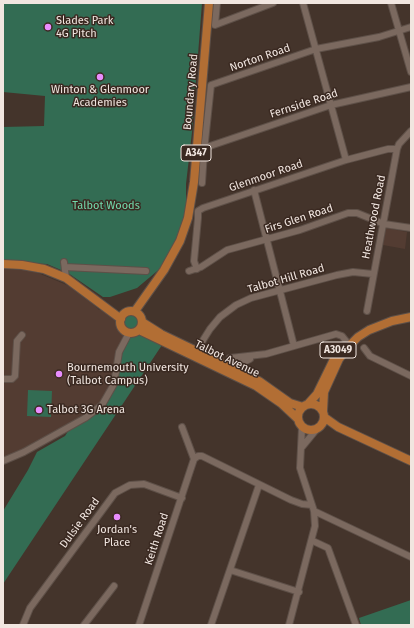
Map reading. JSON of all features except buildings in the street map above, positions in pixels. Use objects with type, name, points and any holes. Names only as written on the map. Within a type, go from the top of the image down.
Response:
[{"type":"main road","name":"Boundary Road","points":[[137,312],[176,248],[188,218],[194,182],[209,3]]},
{"type":"main road","points":[[3,264],[22,265],[44,269],[66,278],[122,316]]},
{"type":"main road","points":[[129,311],[137,312],[141,326],[127,332],[122,326],[122,316],[129,311]]},
{"type":"main road","name":"A3049","points":[[305,405],[317,394],[332,361],[346,341],[366,328],[411,317]]},
{"type":"main road","name":"A3049","points":[[324,414],[324,392],[343,352],[363,334],[392,321]]},
{"type":"main road","name":"Talbot Avenue","points":[[141,326],[241,372],[267,386],[290,403],[305,405]]},
{"type":"main road","name":"Talbot Avenue","points":[[141,326],[256,386],[282,404],[298,419]]},
{"type":"main road","points":[[338,427],[309,430],[302,427],[298,419],[298,413],[305,405],[317,405],[338,427],[411,461]]},
{"type":"main road","points":[[319,428],[324,414]]},
{"type":"street","points":[[217,3],[215,25],[273,3]]},
{"type":"street","points":[[303,3],[346,160]]},
{"type":"street","points":[[391,3],[411,72]]},
{"type":"street","name":"Norton Road","points":[[202,183],[204,146],[211,85],[316,49],[411,27]]},
{"type":"street","name":"Fernside Road","points":[[204,146],[210,146],[331,105],[411,87]]},
{"type":"street","name":"Heathwood Road","points":[[367,311],[398,144],[411,131]]},
{"type":"street","name":"Glenmoor Road","points":[[197,269],[194,261],[198,210],[346,160],[388,149],[397,149]]},
{"type":"street","points":[[254,190],[294,346]]},
{"type":"street","name":"Firs Glen Road","points":[[189,271],[197,269],[227,250],[266,240],[352,213],[384,224],[411,228]]},
{"type":"street","points":[[66,278],[65,264],[72,267],[146,271]]},
{"type":"street","name":"Talbot Hill Road","points":[[200,345],[210,329],[228,311],[251,298],[348,273],[373,274]]},
{"type":"street","points":[[4,459],[24,452],[85,418],[102,405],[114,384],[116,363],[127,332]]},
{"type":"street","points":[[241,372],[244,361],[266,354],[336,334],[342,336],[346,341]]},
{"type":"street","points":[[3,379],[12,379],[15,376],[17,341],[22,335]]},
{"type":"street","points":[[364,348],[370,356],[411,376]]},
{"type":"street","points":[[230,358],[266,354]]},
{"type":"street","points":[[182,427],[194,459],[200,455],[259,485],[313,508],[411,557]]},
{"type":"street","points":[[289,625],[313,541],[315,526],[313,508],[300,468],[302,427]]},
{"type":"street","points":[[302,447],[319,428]]},
{"type":"street","name":"Keith Road","points":[[139,625],[194,459]]},
{"type":"street","name":"Dulsie Road","points":[[23,625],[30,608],[115,493],[130,485],[144,484],[182,498]]},
{"type":"street","points":[[211,625],[259,485]]},
{"type":"street","points":[[313,541],[328,548],[356,625]]},
{"type":"street","points":[[230,570],[299,592]]},
{"type":"street","points":[[84,625],[114,586]]},
{"type":"shaded area","points":[[386,228],[407,232],[405,249],[383,245]]},
{"type":"shaded area","name":"Bournemouth University (Talbot Campus)","points":[[3,269],[25,270],[38,273],[81,291],[99,310],[104,306],[121,321],[125,331],[121,343],[114,384],[95,411],[3,461]]},
{"type":"green space","name":"Talbot Woods","points":[[3,3],[202,3],[192,132],[186,184],[186,210],[179,236],[162,267],[137,288],[110,297],[103,297],[68,273],[47,264],[3,262],[3,127],[44,126],[45,96],[3,92]]},
{"type":"green space","points":[[131,311],[139,314],[142,322],[139,330],[131,333],[123,330],[120,322],[123,314]]},
{"type":"green space","points":[[140,334],[162,345],[3,584],[3,511],[37,452],[65,436],[72,425],[95,411],[114,384],[117,363],[130,338]]},
{"type":"green space","name":"Talbot 3G Arena","points":[[28,390],[52,391],[51,417],[27,416]]},
{"type":"green space","points":[[411,600],[411,625],[361,625],[359,618]]},
{"type":"place","name":"Slades Park 4G Pitch","points":[[48,27]]},
{"type":"place","name":"Winton & Glenmoor Academies","points":[[100,77]]},
{"type":"place","name":"Bournemouth University (Talbot Campus)","points":[[59,374]]},
{"type":"place","name":"Talbot 3G Arena","points":[[39,410]]},
{"type":"place","name":"Jordan's Place","points":[[117,517]]}]
